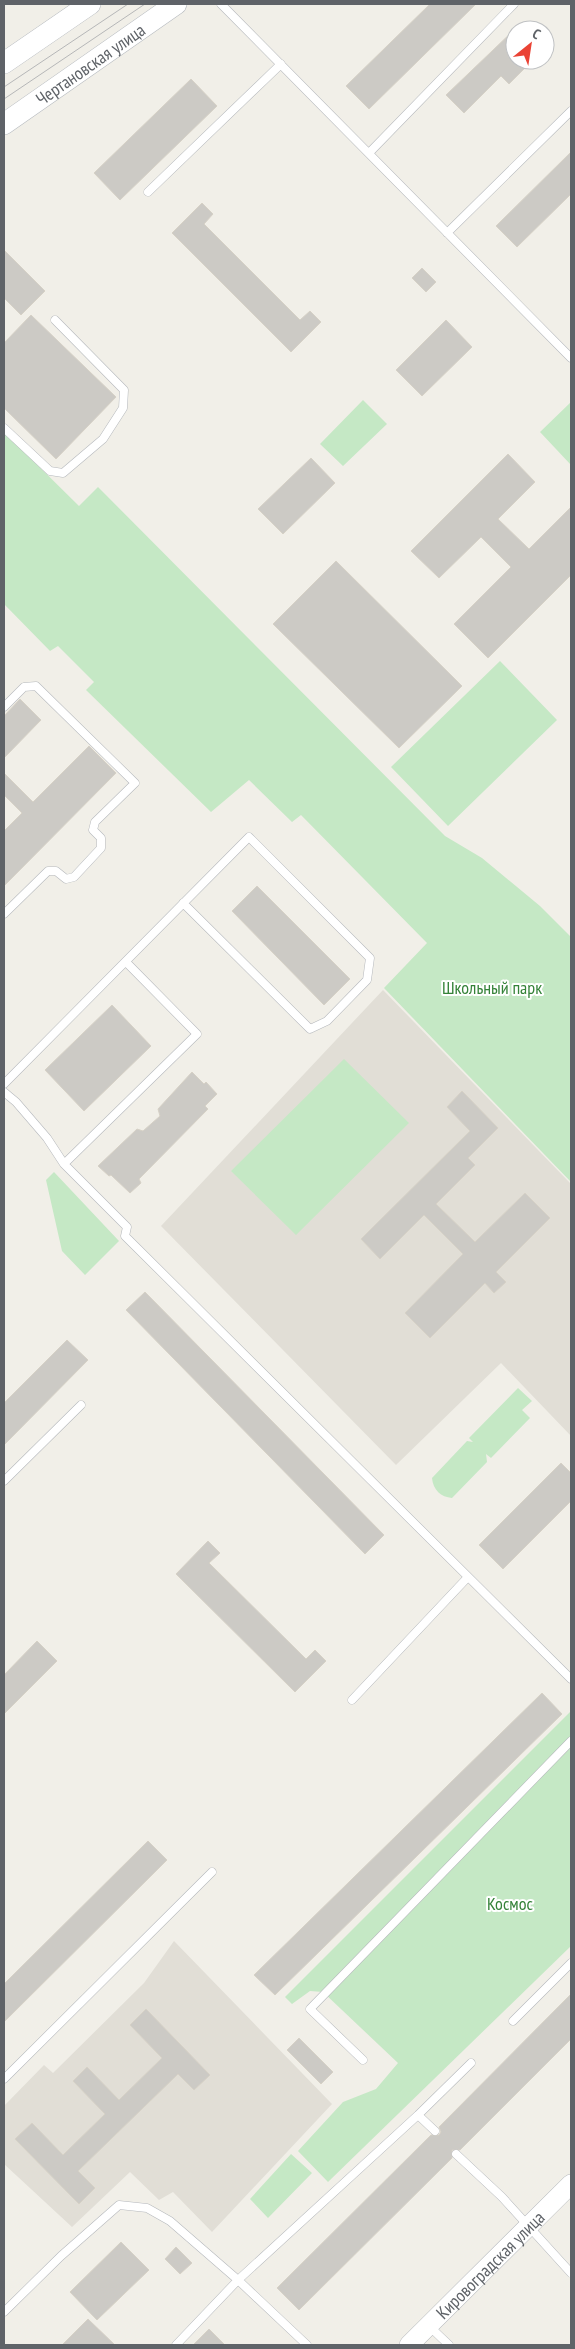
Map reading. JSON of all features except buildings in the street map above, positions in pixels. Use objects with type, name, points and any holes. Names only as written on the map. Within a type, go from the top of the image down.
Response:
[{"type":"main road","name":"Чертановская улица","points":[[4,124],[176,4]]},
{"type":"main road","points":[[4,63],[83,6]]},
{"type":"street","name":"Кировоградская улица","points":[[409,2345],[571,2184]]},
{"type":"lane","points":[[221,4],[571,358]]},
{"type":"lane","points":[[369,153],[514,4]]},
{"type":"lane","points":[[148,192],[281,64]]},
{"type":"lane","points":[[447,232],[571,111]]},
{"type":"lane","points":[[4,428],[50,471],[63,473],[103,439],[123,408],[124,390],[55,320]]},
{"type":"lane","points":[[4,707],[24,687],[36,686],[135,783],[95,822],[93,830],[101,838],[101,848],[74,876],[66,879],[56,871],[48,870],[4,914]]},
{"type":"lane","points":[[4,1084],[126,962],[183,903],[249,837],[370,958],[367,980],[327,1022],[310,1029],[183,903]]},
{"type":"lane","points":[[64,1164],[197,1034],[126,962]]},
{"type":"lane","points":[[4,1092],[47,1138],[64,1164],[127,1227],[125,1236],[571,1679]]},
{"type":"lane","points":[[4,1481],[82,1405]]},
{"type":"lane","points":[[352,1700],[468,1577]]},
{"type":"lane","points":[[363,2060],[310,2009],[571,1741]]},
{"type":"lane","points":[[4,2079],[212,1872]]},
{"type":"lane","points":[[513,2022],[571,1963]]},
{"type":"lane","points":[[176,2345],[238,2280],[418,2116],[471,2063]]},
{"type":"lane","points":[[418,2116],[434,2131]]},
{"type":"lane","points":[[456,2154],[529,2226],[571,2273]]},
{"type":"lane","points":[[4,2312],[61,2256],[119,2205],[147,2208],[170,2221],[238,2280],[307,2345]]},
{"type":"lane","points":[[428,2326],[449,2345]]},
{"type":"shaded area","points":[[383,990],[571,1184],[571,1436],[501,1363],[396,1465],[161,1226]]},
{"type":"shaded area","points":[[174,1941],[332,2104],[212,2232],[173,2192],[159,2200],[130,2172],[72,2227],[4,2164],[4,2106],[44,2065],[53,2073],[144,1983]]},
{"type":"green space","points":[[363,400],[387,424],[343,466],[320,444]]},
{"type":"green space","points":[[571,402],[571,465],[540,432]]},
{"type":"green space","name":"Школьный парк","points":[[4,432],[79,506],[98,487],[445,836],[482,858],[540,906],[571,937],[571,1182],[384,988],[427,943],[301,815],[292,822],[249,780],[211,812],[86,690],[94,682],[58,646],[50,651],[4,604]]},
{"type":"green space","points":[[500,661],[557,720],[448,826],[391,767]]},
{"type":"green space","points":[[344,1059],[409,1123],[296,1235],[231,1171]]},
{"type":"green space","points":[[54,1172],[119,1241],[85,1275],[62,1251],[46,1180]]},
{"type":"green space","points":[[518,1388],[532,1401],[522,1410],[530,1418],[491,1458],[486,1454],[487,1462],[452,1498],[441,1494],[434,1486],[432,1478],[467,1441],[473,1442],[469,1438]]},
{"type":"green space","name":"Космос","points":[[570,1712],[571,1946],[328,2182],[298,2151],[343,2102],[376,2089],[398,2063],[323,1992],[310,1991],[292,2004],[285,1997]]},
{"type":"green space","points":[[291,2154],[312,2173],[268,2218],[250,2199]]},
{"type":"tram line","points":[[4,87],[128,4]]},
{"type":"tram line","points":[[4,99],[145,4]]}]
